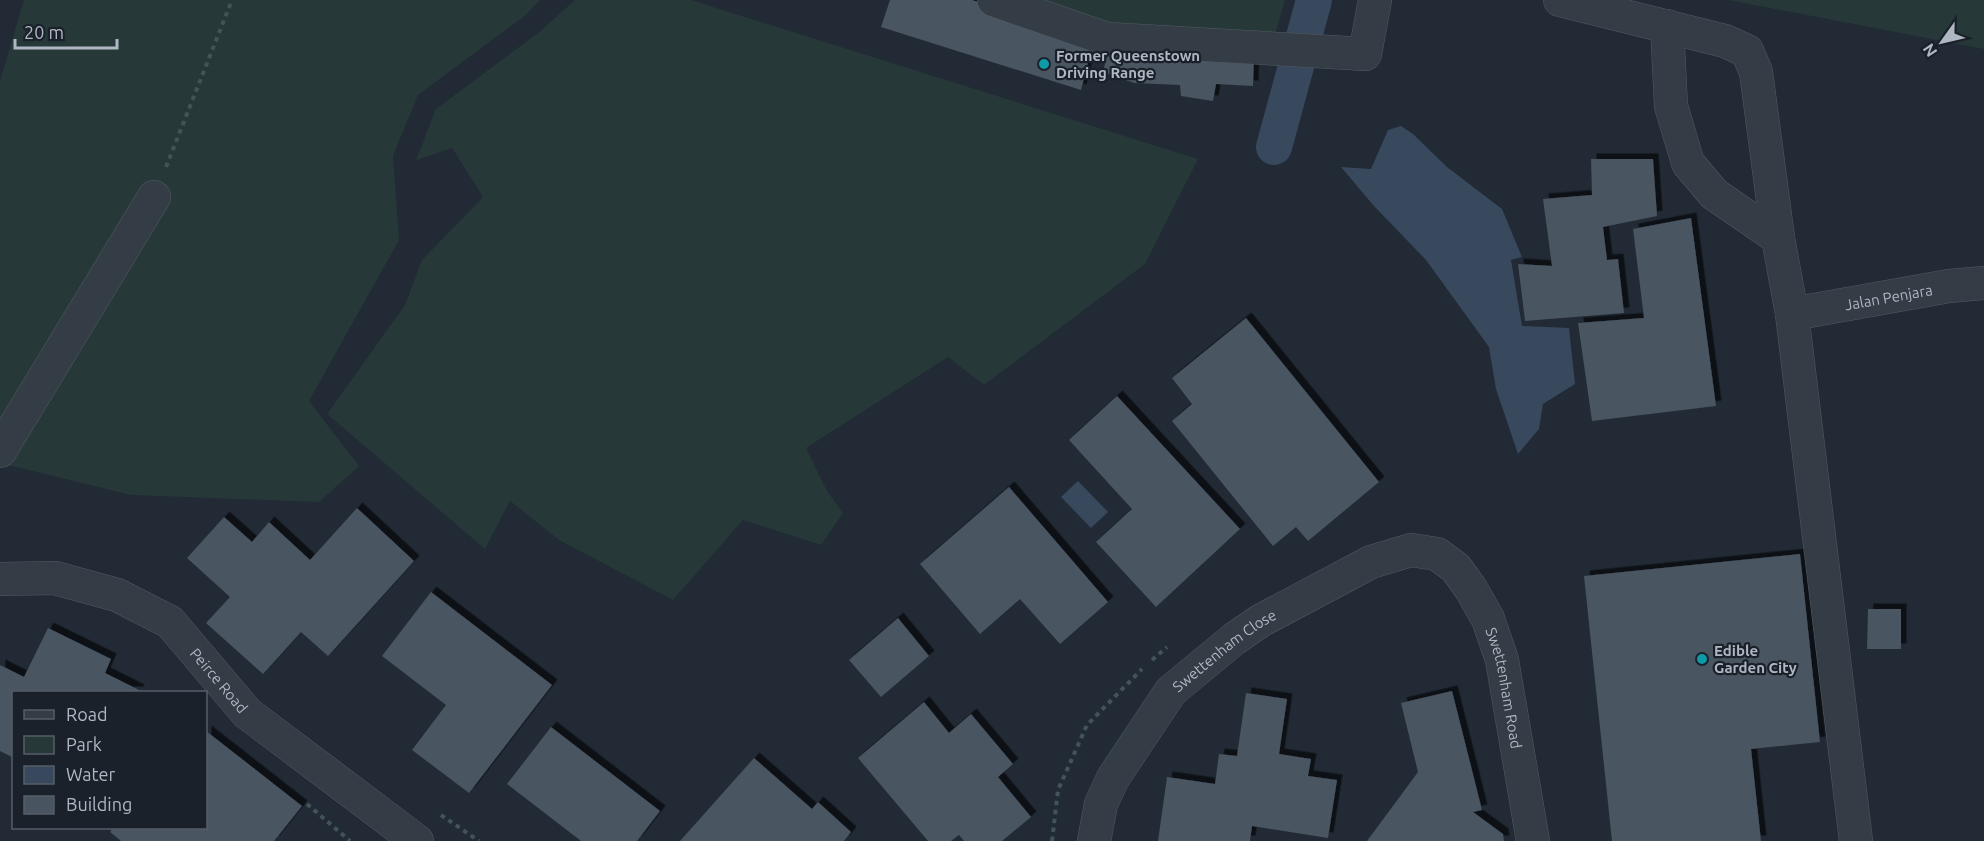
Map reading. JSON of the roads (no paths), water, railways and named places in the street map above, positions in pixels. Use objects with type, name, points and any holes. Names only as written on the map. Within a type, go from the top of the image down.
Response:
[{"type":"street","points":[[994,0],[1107,39],[1365,54],[1375,0]]},
{"type":"street","points":[[1560,0],[1725,41],[1747,51],[1756,72],[1778,238],[1792,314],[1856,841]]},
{"type":"street","points":[[1667,26],[1671,106],[1688,163],[1714,194],[1778,238]]},
{"type":"street","points":[[0,451],[154,197]]},
{"type":"street","name":"Jalan Penjara","points":[[1792,314],[1949,286],[1984,283]]},
{"type":"street","name":"Swettenham Close","points":[[1095,841],[1101,804],[1113,778],[1171,692],[1207,661],[1260,621],[1371,562],[1411,550],[1437,554]]},
{"type":"street","name":"Swettenham Road","points":[[1437,554],[1456,568],[1471,589],[1488,619],[1502,660],[1533,841]]},
{"type":"street","name":"Peirce Road","points":[[0,579],[55,578],[117,595],[170,622],[248,713],[417,841]]},
{"type":"water","points":[[1401,126],[1413,134],[1447,167],[1502,209],[1522,257],[1511,260],[1522,326],[1569,328],[1575,384],[1543,404],[1539,429],[1518,454],[1496,389],[1489,347],[1426,260],[1374,206],[1341,167],[1371,169],[1388,130]]},
{"type":"water","points":[[1078,481],[1108,512],[1091,528],[1061,497]]},
{"type":"waterway","points":[[1274,147],[1314,0]]},
{"type":"place","name":"Former Queenstown Driving Range","points":[[1044,64]]},
{"type":"place","name":"Edible Garden City","points":[[1702,659]]}]
